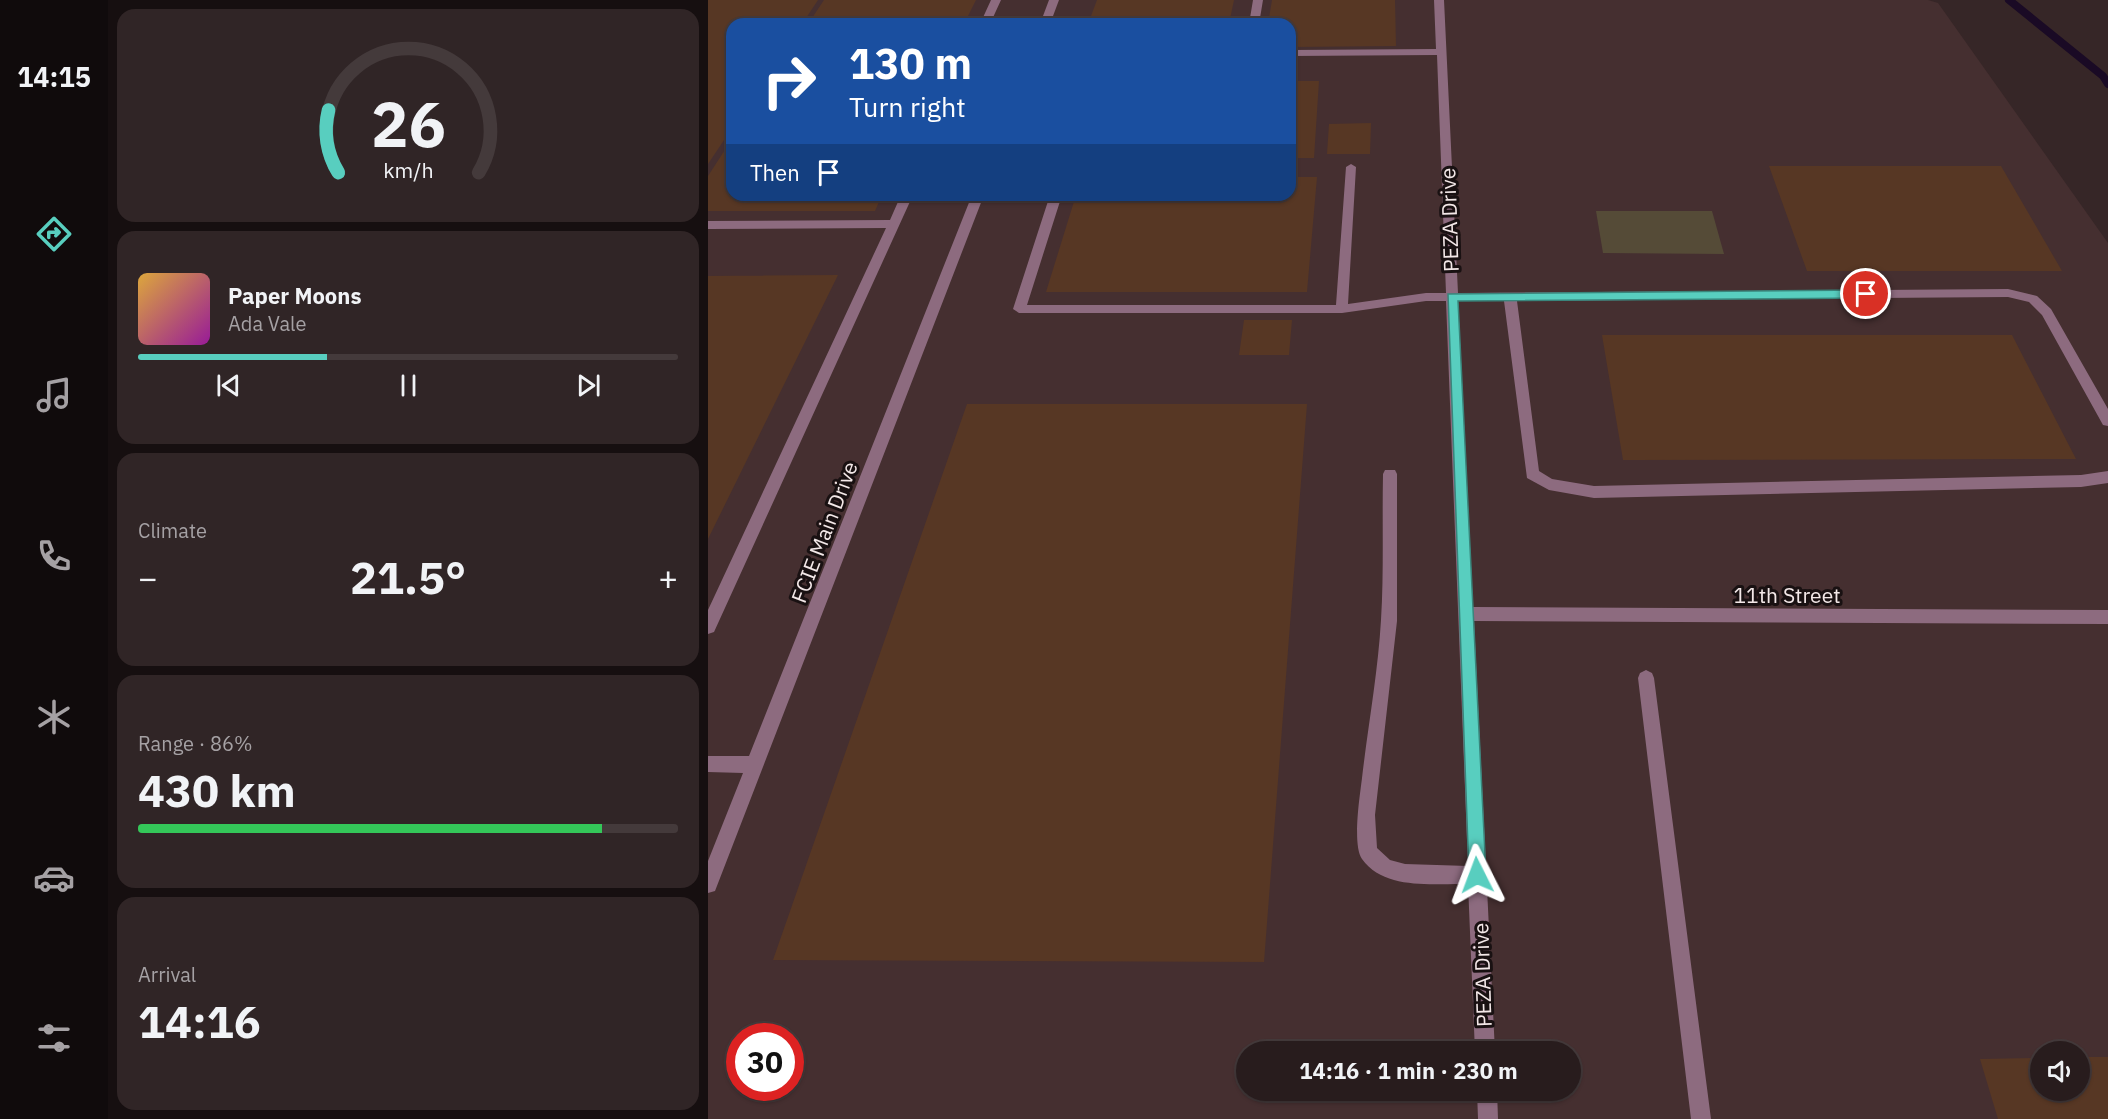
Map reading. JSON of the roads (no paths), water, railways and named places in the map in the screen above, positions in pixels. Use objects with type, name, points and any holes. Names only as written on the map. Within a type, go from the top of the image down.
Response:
[{"type":"street","points":[[988,18],[996,0]]},
{"type":"street","points":[[1047,18],[1054,0]]},
{"type":"street","points":[[1255,18],[1258,0]]},
{"type":"street","name":"PEZA Drive","points":[[1439,0],[1485,1041]]},
{"type":"street","points":[[1296,53],[1441,52]]},
{"type":"street","points":[[1342,309],[1351,167]]},
{"type":"street","points":[[708,627],[904,201]]},
{"type":"street","name":"FCIE Main Drive","points":[[708,884],[976,201]]},
{"type":"street","points":[[1054,201],[1019,309],[1342,309],[1426,297],[2008,293],[2033,300],[2047,312],[2108,421]]},
{"type":"street","points":[[708,225],[893,224]]},
{"type":"street","points":[[1510,297],[1532,474],[1549,484],[1594,492],[2081,481],[2108,477]]},
{"type":"street","points":[[1390,474],[1389,621],[1366,815],[1368,852],[1385,868],[1405,873],[1477,875]]},
{"type":"street","name":"11th Street","points":[[1466,614],[2108,617]]},
{"type":"street","points":[[1646,678],[1701,1119]]},
{"type":"street","points":[[708,764],[756,765]]},
{"type":"street","points":[[1487,1101],[1488,1119]]},
{"type":"waterway","points":[[2009,0],[2103,76],[2108,84]]}]
